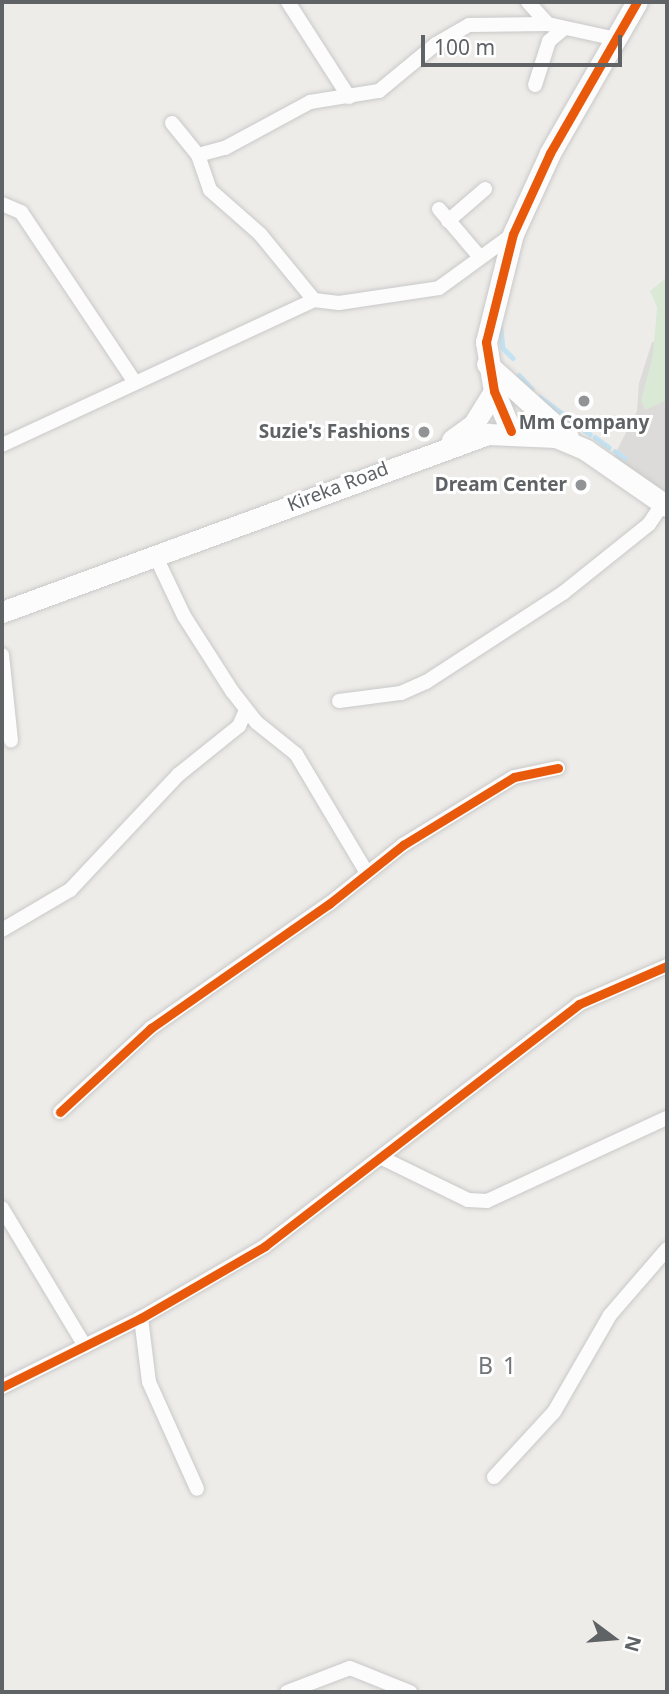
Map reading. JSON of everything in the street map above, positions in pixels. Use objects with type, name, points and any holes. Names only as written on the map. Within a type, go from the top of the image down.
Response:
[{"type":"main road","points":[[511,431],[494,391],[487,364],[491,310],[513,234],[550,153],[616,39],[633,4]]},
{"type":"main road","points":[[487,364],[586,450]]},
{"type":"main road","points":[[439,449],[473,425],[494,391]]},
{"type":"main road","name":"Kireka Road","points":[[2,612],[156,557],[439,449],[511,431],[538,432],[586,450],[665,504]]},
{"type":"street","points":[[288,2],[349,97]]},
{"type":"street","points":[[528,2],[555,27]]},
{"type":"street","points":[[198,155],[225,148],[310,102],[349,97],[393,83],[436,44],[469,26],[555,27],[616,39]]},
{"type":"street","points":[[535,85],[555,27]]},
{"type":"street","points":[[172,122],[198,155],[210,190],[260,234],[314,300]]},
{"type":"street","points":[[480,256],[444,215],[485,189]]},
{"type":"street","points":[[2,204],[21,212],[133,379]]},
{"type":"street","points":[[2,444],[133,379],[314,300],[339,303],[439,288],[461,276],[480,256],[513,234]]},
{"type":"street","points":[[339,701],[401,693],[426,682],[563,593],[649,524],[665,504]]},
{"type":"street","points":[[156,557],[184,616],[246,710],[285,743],[323,793],[367,873]]},
{"type":"street","points":[[2,656],[11,741]]},
{"type":"street","points":[[2,930],[71,890],[178,775],[239,726],[246,710]]},
{"type":"street","points":[[60,1112],[151,1028],[452,812],[514,777],[558,768]]},
{"type":"street","points":[[2,1387],[141,1318],[265,1246],[579,1004],[667,966]]},
{"type":"street","points":[[382,1158],[468,1200],[487,1201],[667,1118]]},
{"type":"street","points":[[2,1208],[85,1346]]},
{"type":"street","points":[[494,1477],[554,1412],[610,1315],[667,1249]]},
{"type":"street","points":[[141,1318],[149,1382],[197,1489]]},
{"type":"street","points":[[287,1692],[350,1668],[410,1692]]},
{"type":"shaded area","points":[[652,342],[667,343],[667,494],[614,456],[637,411],[639,383]]},
{"type":"green space","points":[[666,278],[667,400],[645,410],[641,401],[653,355],[657,307],[650,291]]},
{"type":"waterway","points":[[500,323],[503,348],[513,358]]},
{"type":"waterway","points":[[519,375],[532,389]]},
{"type":"waterway","points":[[540,397],[590,434]]},
{"type":"waterway","points":[[595,437],[609,447]]},
{"type":"waterway","points":[[615,451],[625,458]]},
{"type":"cycle path","points":[[511,431],[494,391],[486,342],[513,234],[550,153],[637,2]]},
{"type":"cycle path","points":[[60,1112],[151,1028],[329,904],[403,845],[514,777],[558,768]]},
{"type":"cycle path","points":[[2,1387],[141,1318],[265,1246],[579,1004],[667,966]]},
{"type":"place","name":"Mm Company","points":[[584,401]]},
{"type":"place","name":"Suzie's Fashions","points":[[424,432]]},
{"type":"place","name":"Dream Center","points":[[581,485]]},
{"type":"district","name":"B 1","points":[[498,1365]]}]
